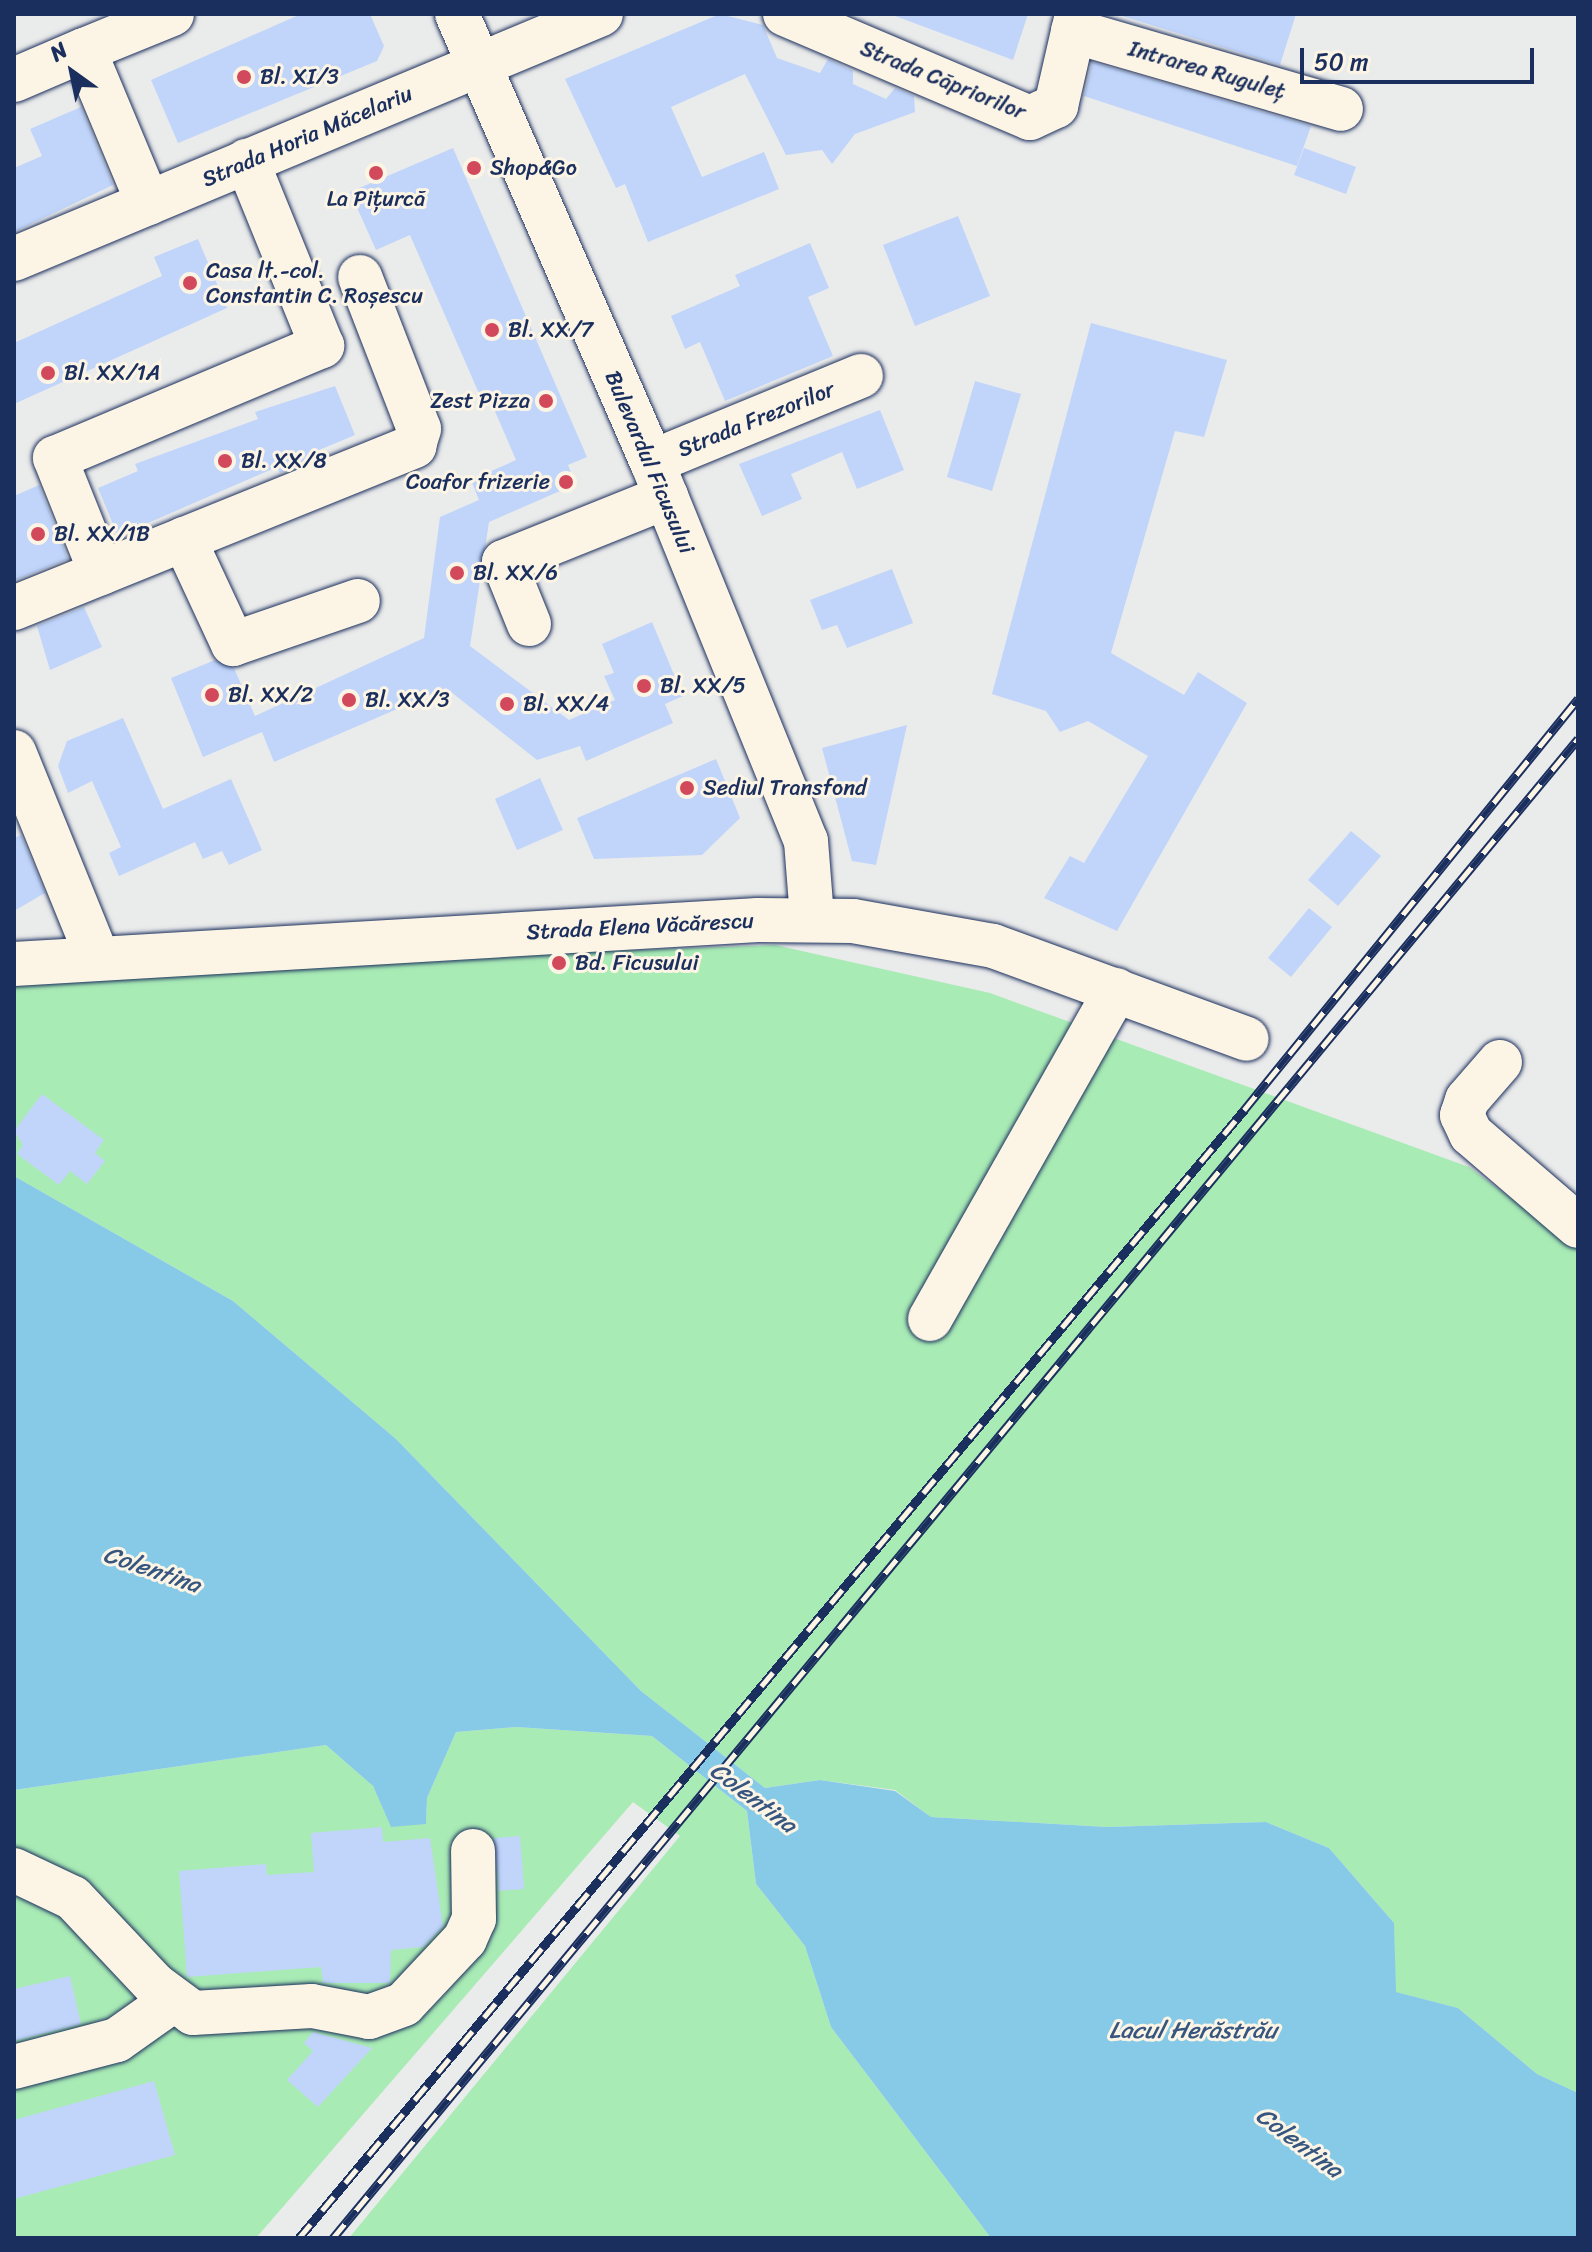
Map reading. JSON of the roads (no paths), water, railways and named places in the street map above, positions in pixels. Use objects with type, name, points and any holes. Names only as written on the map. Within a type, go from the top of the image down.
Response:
[{"type":"street","points":[[14,80],[172,14]]},
{"type":"street","name":"Bulevardul Ficusului","points":[[457,14],[659,479],[806,841],[812,918]]},
{"type":"street","name":"Strada Horia Măcelariu","points":[[14,259],[601,14]]},
{"type":"street","name":"Strada Căpriorilor","points":[[785,14],[1030,118],[1056,106],[1075,23]]},
{"type":"street","name":"Intrarea Ruguleț","points":[[1075,23],[1341,109]]},
{"type":"street","points":[[84,50],[148,203]]},
{"type":"street","points":[[101,573],[55,458],[322,346],[247,161]]},
{"type":"street","points":[[14,608],[414,446],[419,429],[360,277]]},
{"type":"street","name":"Strada Frezorilor","points":[[529,624],[504,562],[861,376]]},
{"type":"street","points":[[184,539],[233,644],[244,646],[358,601]]},
{"type":"street","points":[[14,752],[97,956]]},
{"type":"street","name":"Strada Elena Văcărescu","points":[[14,964],[97,956],[812,918],[959,937],[1116,990],[1247,1039]]},
{"type":"street","points":[[930,1319],[1116,990]]},
{"type":"street","points":[[1500,1062],[1467,1100],[1462,1115],[1471,1134],[1578,1226]]},
{"type":"street","points":[[14,1870],[73,1898],[172,2001],[213,2014],[312,2006],[356,2017],[388,2013],[465,1939],[474,1919],[473,1851]]},
{"type":"street","points":[[14,2067],[117,2040],[172,2001]]},
{"type":"water","name":"Lacul Herăstrău","points":[[14,1176],[233,1301],[396,1439],[641,1691],[765,1788],[820,1780],[895,1791],[931,1817],[1107,1827],[1266,1822],[1329,1848],[1394,1923],[1396,1992],[1458,2008],[1537,2074],[1578,2093],[1578,2238],[991,2238],[831,2027],[805,1946],[756,1884],[747,1811],[652,1736],[516,1727],[456,1732],[427,1798],[426,1824],[391,1827],[373,1786],[326,1745],[14,1790]]},
{"type":"railway","points":[[299,2238],[1244,1110],[1578,699]]},
{"type":"railway","points":[[333,2238],[1578,739]]},
{"type":"place","name":"Bl. XI/3","points":[[244,77]]},
{"type":"place","name":"Shop&Go","points":[[474,168]]},
{"type":"place","name":"La Pițurcă","points":[[376,173]]},
{"type":"place","name":"Casa lt.-col. Constantin C. Roșescu","points":[[190,283]]},
{"type":"place","name":"Bl. XX/7","points":[[492,330]]},
{"type":"place","name":"Bl. XX/1A","points":[[48,373]]},
{"type":"place","name":"Zest Pizza","points":[[546,401]]},
{"type":"place","name":"Bl. XX/8","points":[[225,461]]},
{"type":"place","name":"Coafor frizerie","points":[[566,482]]},
{"type":"place","name":"Bl. XX/1B","points":[[38,534]]},
{"type":"place","name":"Bl. XX/6","points":[[457,573]]},
{"type":"place","name":"Bl. XX/5","points":[[644,686]]},
{"type":"place","name":"Bl. XX/2","points":[[212,695]]},
{"type":"place","name":"Bl. XX/3","points":[[349,700]]},
{"type":"place","name":"Bl. XX/4","points":[[507,704]]},
{"type":"place","name":"Sediul Transfond","points":[[687,788]]},
{"type":"place","name":"Bd. Ficusului","points":[[559,963]]},
{"type":"water label","name":"Colentina","points":[[152,1570]]},
{"type":"water label","name":"Colentina","points":[[753,1798]]},
{"type":"water label","name":"Colentina","points":[[1299,2143]]}]
